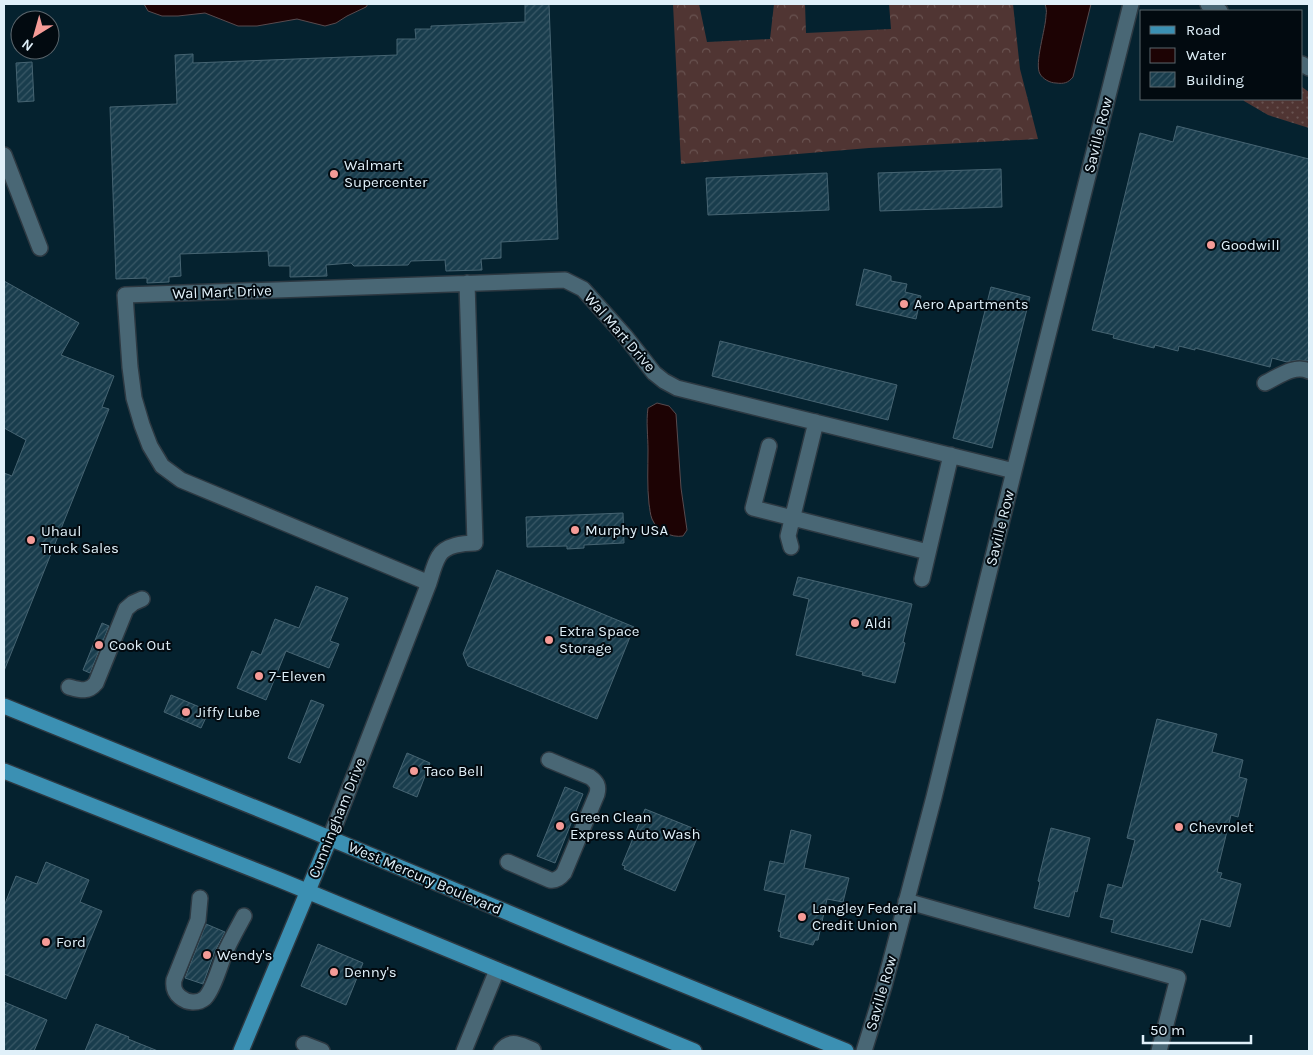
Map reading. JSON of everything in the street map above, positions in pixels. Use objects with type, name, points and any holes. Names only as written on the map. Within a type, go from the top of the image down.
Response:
[{"type":"main road","name":"West Mercury Boulevard","points":[[4,706],[846,1051]]},
{"type":"main road","points":[[4,771],[307,892],[694,1051]]},
{"type":"main road","name":"Cunningham Drive","points":[[241,1051],[330,838]]},
{"type":"street","name":"Saville Row","points":[[864,1051],[884,986],[934,797],[1131,4]]},
{"type":"street","points":[[4,155],[40,248]]},
{"type":"street","name":"Wal Mart Drive","points":[[429,583],[181,480],[162,466],[150,446],[134,398],[125,295],[565,280],[583,289],[625,336],[654,373],[677,388],[1014,471]]},
{"type":"street","name":"Cunningham Drive","points":[[330,838],[439,554],[462,543],[475,543],[467,283]]},
{"type":"street","points":[[1265,383],[1293,370],[1303,368],[1309,371]]},
{"type":"street","points":[[791,547],[788,536],[816,422]]},
{"type":"street","points":[[769,446],[753,508],[928,552]]},
{"type":"street","points":[[922,579],[951,455]]},
{"type":"street","points":[[69,686],[83,691],[93,686],[126,609],[142,599]]},
{"type":"street","points":[[508,862],[550,880],[558,879],[564,873],[597,794],[598,785],[595,780],[549,760]]},
{"type":"street","points":[[200,898],[198,920],[173,986],[175,992],[186,1000],[199,1002],[208,995],[225,954],[244,916]]},
{"type":"street","points":[[906,901],[1178,978],[1159,1051]]},
{"type":"street","points":[[464,1051],[497,970]]},
{"type":"street","points":[[501,1051],[507,1045],[513,1043],[533,1050]]},
{"type":"street","points":[[304,1044],[322,1051]]},
{"type":"green space","points":[[673,4],[699,4],[707,42],[770,39],[774,4],[805,4],[806,33],[891,29],[889,4],[1013,4],[1020,69],[1038,139],[869,148],[681,164]]},
{"type":"green space","points":[[1303,88],[1309,92],[1309,128],[1268,115],[1244,101],[1303,100]]},
{"type":"water","points":[[144,4],[368,4],[366,7],[336,23],[325,26],[297,19],[257,26],[238,26],[205,13],[162,16],[148,11]]},
{"type":"water","points":[[1045,4],[1091,4],[1073,77],[1066,83],[1054,83],[1040,74],[1038,62],[1046,14]]},
{"type":"water","points":[[657,403],[669,406],[676,414],[681,488],[687,530],[683,536],[665,533],[654,523],[650,513],[647,413],[648,408]]},
{"type":"building","name":"Walmart Supercenter","points":[[525,4],[549,4],[558,239],[501,242],[501,258],[481,259],[482,270],[446,271],[445,260],[411,261],[408,265],[354,266],[351,263],[326,265],[327,276],[290,277],[290,266],[269,266],[268,251],[180,254],[181,276],[169,277],[169,282],[147,283],[147,278],[116,279],[110,107],[177,104],[175,55],[193,54],[193,63],[397,55],[397,39],[416,39],[415,29],[431,29],[431,26],[525,22]]},
{"type":"building","points":[[32,62],[34,101],[18,102],[16,63]]},
{"type":"building","name":"Goodwill","points":[[1177,126],[1309,159],[1309,361],[1287,362],[1272,358],[1270,367],[1195,348],[1195,350],[1179,346],[1178,351],[1155,345],[1154,348],[1113,338],[1114,335],[1092,330],[1140,133],[1173,142]]},
{"type":"building","points":[[1001,169],[1002,207],[880,211],[878,173]]},
{"type":"building","points":[[827,173],[829,210],[708,215],[706,178]]},
{"type":"building","points":[[864,269],[891,276],[891,281],[907,284],[905,292],[921,296],[916,319],[856,305]]},
{"type":"building","name":"Uhaul Truck Sales","points":[[4,281],[79,323],[61,355],[114,376],[102,407],[109,409],[4,671],[4,473],[12,476],[26,440],[4,428]]},
{"type":"building","points":[[991,287],[1030,297],[992,448],[953,438]]},
{"type":"building","points":[[720,341],[897,385],[888,420],[712,376]]},
{"type":"building","name":"Murphy USA","points":[[623,513],[624,543],[584,545],[584,548],[567,549],[567,546],[527,547],[526,517]]},
{"type":"building","name":"Extra Space Storage","points":[[497,570],[634,627],[597,719],[468,666],[463,654]]},
{"type":"building","name":"Aldi","points":[[798,577],[912,604],[895,683],[862,675],[863,672],[796,655],[809,599],[793,595]]},
{"type":"building","points":[[316,586],[348,598],[330,641],[339,644],[329,668],[286,651],[266,700],[237,688],[252,651],[261,655],[275,619],[299,628]]},
{"type":"building","name":"Cook Out","points":[[102,623],[109,626],[90,673],[83,670]]},
{"type":"building","name":"Jiffy Lube","points":[[171,695],[209,711],[201,728],[164,712]]},
{"type":"building","name":"7-Eleven","points":[[311,700],[324,705],[300,763],[288,758]]},
{"type":"building","name":"Chevrolet","points":[[1157,719],[1217,734],[1212,752],[1243,760],[1239,777],[1247,779],[1238,817],[1231,815],[1217,872],[1222,873],[1220,878],[1241,884],[1230,927],[1201,919],[1192,953],[1111,932],[1114,920],[1100,917],[1108,884],[1122,888],[1135,840],[1127,838]]},
{"type":"building","name":"Taco Bell","points":[[407,753],[430,763],[417,797],[393,787]]},
{"type":"building","name":"Green Clean Express Auto Wash","points":[[565,787],[583,794],[555,863],[537,856]]},
{"type":"building","points":[[645,809],[700,831],[675,891],[624,869],[625,866],[622,865]]},
{"type":"building","points":[[1051,828],[1090,838],[1069,917],[1034,908],[1040,882],[1038,881]]},
{"type":"building","name":"Langley Federal Credit Union","points":[[791,830],[811,835],[804,868],[849,878],[843,902],[827,899],[818,940],[815,940],[813,945],[780,937],[781,932],[778,931],[786,895],[764,890],[770,861],[784,864]]},
{"type":"building","name":"Ford","points":[[46,862],[89,880],[80,902],[102,911],[66,999],[4,974],[4,906],[16,876],[37,884]]},
{"type":"building","name":"Wendy's","points":[[206,924],[225,932],[215,951],[203,984],[185,978]]},
{"type":"building","name":"Denny's","points":[[318,944],[363,963],[346,1005],[301,986]]},
{"type":"building","points":[[4,1002],[47,1020],[34,1051],[4,1051]]},
{"type":"building","points":[[96,1024],[129,1037],[128,1039],[158,1051],[85,1051]]},
{"type":"place","name":"Walmart Supercenter","points":[[334,174]]},
{"type":"place","name":"Goodwill","points":[[1211,245]]},
{"type":"place","name":"Aero Apartments","points":[[904,304]]},
{"type":"place","name":"Murphy USA","points":[[575,530]]},
{"type":"place","name":"Uhaul Truck Sales","points":[[31,540]]},
{"type":"place","name":"Aldi","points":[[855,623]]},
{"type":"place","name":"Extra Space Storage","points":[[549,640]]},
{"type":"place","name":"Cook Out","points":[[99,645]]},
{"type":"place","name":"7-Eleven","points":[[259,676]]},
{"type":"place","name":"Jiffy Lube","points":[[186,712]]},
{"type":"place","name":"Taco Bell","points":[[414,771]]},
{"type":"place","name":"Green Clean Express Auto Wash","points":[[560,826]]},
{"type":"place","name":"Chevrolet","points":[[1179,827]]},
{"type":"place","name":"Langley Federal Credit Union","points":[[802,917]]},
{"type":"place","name":"Ford","points":[[46,942]]},
{"type":"place","name":"Wendy's","points":[[207,955]]},
{"type":"place","name":"Denny's","points":[[334,972]]}]
